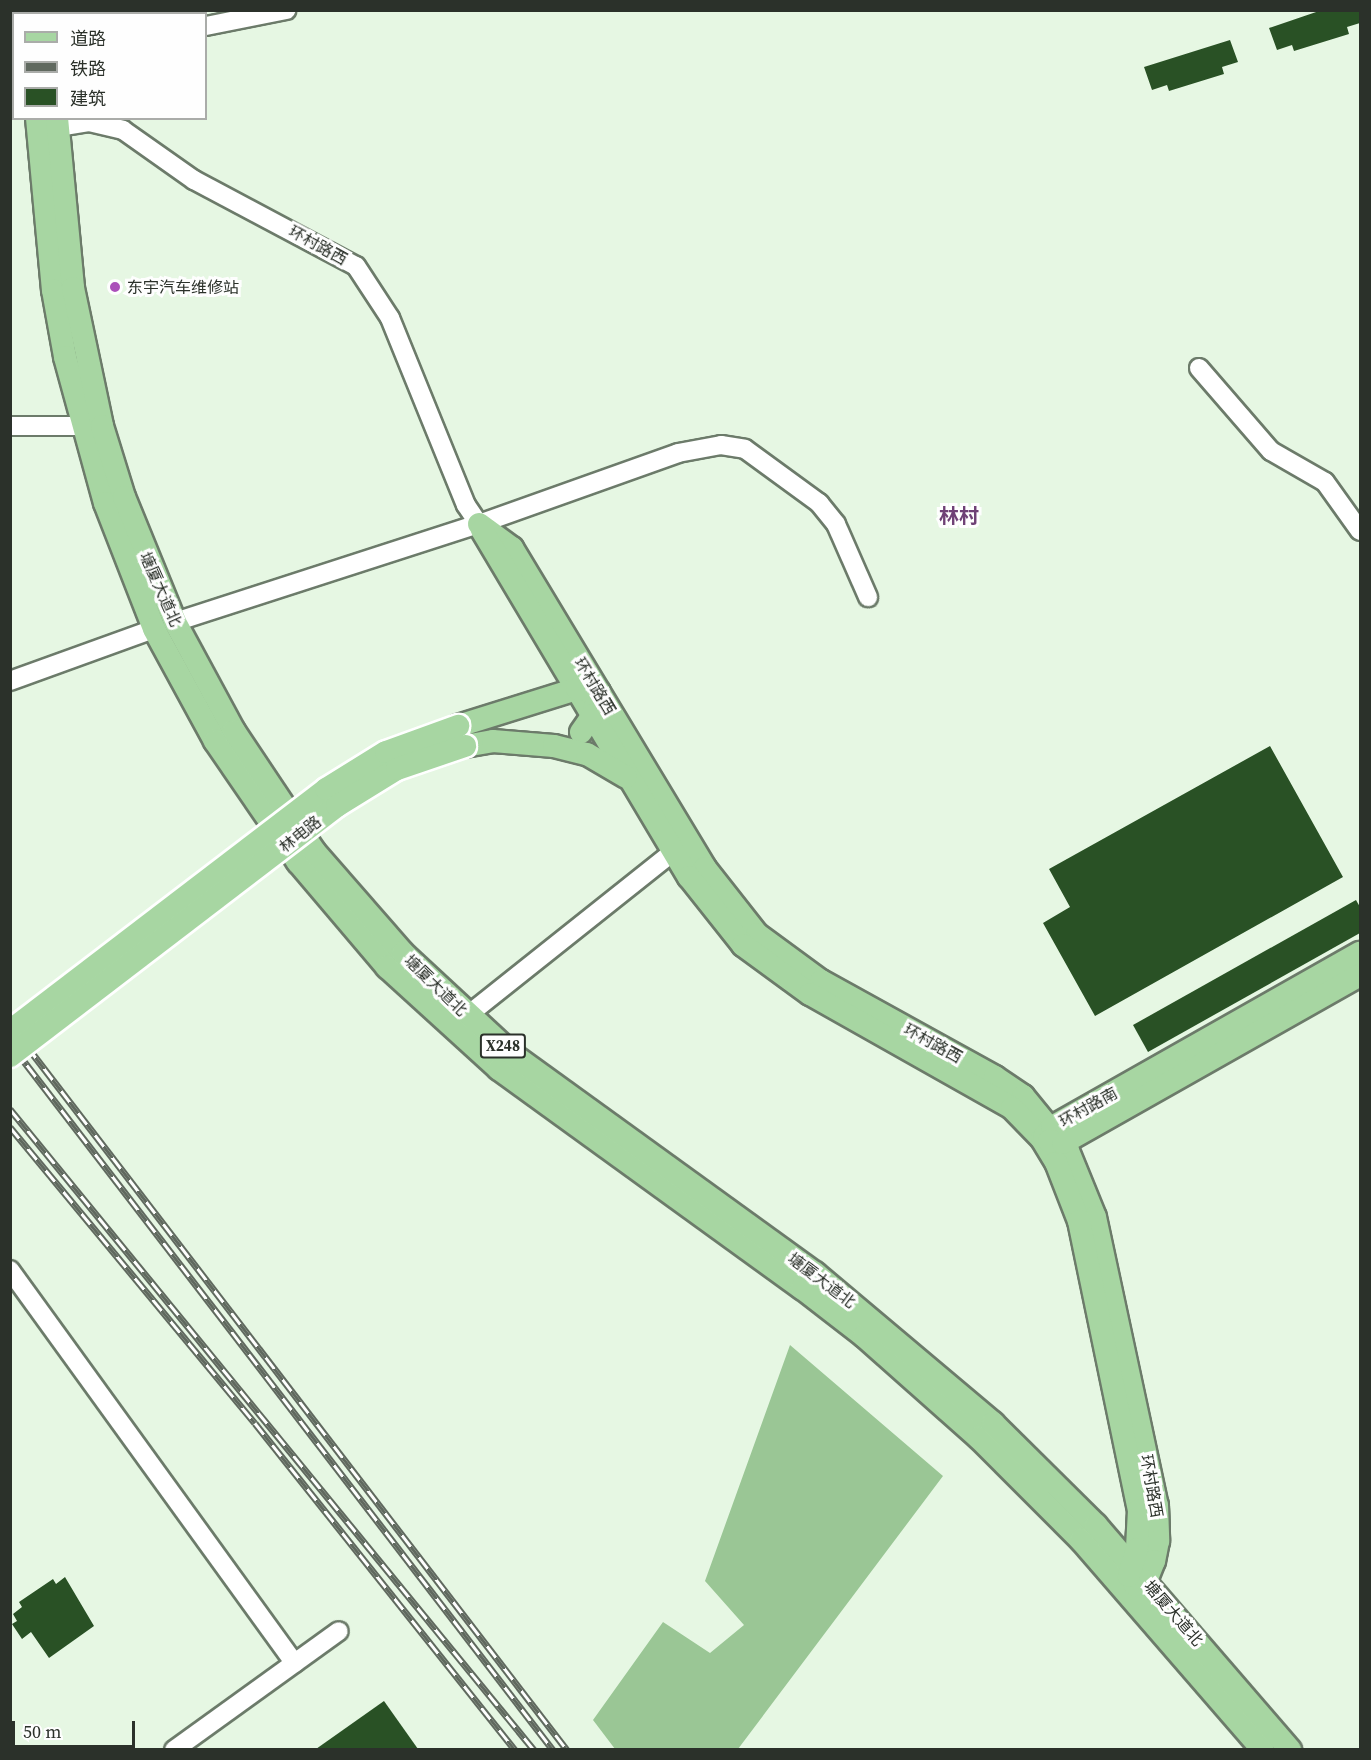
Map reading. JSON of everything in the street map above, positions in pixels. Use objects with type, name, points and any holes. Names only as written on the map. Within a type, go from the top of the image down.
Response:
[{"type":"main road","name":"塘厦大道北","points":[[51,121],[53,290],[82,426],[105,503],[165,626],[215,741],[260,811],[338,911],[387,967],[482,1054],[561,1117],[754,1253],[873,1344],[1032,1488],[1125,1589],[1263,1749]]},
{"type":"main road","name":"塘厦大道北","points":[[51,121],[84,353],[124,497],[165,626],[314,850],[403,953],[468,1015],[573,1101],[815,1273],[877,1322],[1000,1430],[1139,1574],[1290,1749]]},
{"type":"main road","name":"环村路西","points":[[479,524],[512,548],[588,690],[729,903],[757,933],[820,981],[995,1077],[1023,1096],[1084,1183],[1095,1217],[1157,1505],[1158,1541],[1139,1574]]},
{"type":"main road","name":"林电路","points":[[10,1056],[337,806],[397,770],[461,736],[555,695],[588,690]]},
{"type":"main road","points":[[554,746],[571,741],[587,724],[588,690]]},
{"type":"main road","name":"环村路西","points":[[555,695],[570,699],[579,708],[584,720],[632,782],[714,913],[773,971],[984,1089],[1052,1136]]},
{"type":"main road","name":"林电路","points":[[10,1031],[326,789],[386,752],[461,736],[554,746],[612,765],[632,782]]},
{"type":"main road","name":"环村路南","points":[[1052,1136],[1360,953]]},
{"type":"main road","name":"环村路南","points":[[1052,1136],[1360,975]]},
{"type":"main road","points":[[1125,1589],[1139,1574]]},
{"type":"street","points":[[207,26],[286,10]]},
{"type":"street","name":"环村路西","points":[[51,121],[89,122],[123,130],[194,180],[356,266],[390,318],[466,505],[479,524]]},
{"type":"street","points":[[1199,368],[1271,451],[1324,482],[1360,531]]},
{"type":"street","points":[[10,426],[82,426]]},
{"type":"street","points":[[10,681],[165,626],[479,524],[678,453],[722,445],[745,448],[819,504],[837,524],[868,597]]},
{"type":"street","points":[[468,1015],[674,850]]},
{"type":"street","points":[[10,1270],[294,1663]]},
{"type":"street","points":[[174,1749],[339,1631]]},
{"type":"green space","points":[[790,1345],[943,1476],[738,1749],[615,1749],[593,1720],[663,1622],[710,1653],[744,1625],[705,1581]]},
{"type":"building","points":[[1322,10],[1360,10],[1360,23],[1347,27],[1349,34],[1294,51],[1292,45],[1277,50],[1269,28]]},
{"type":"building","points":[[1230,40],[1238,62],[1222,67],[1224,74],[1169,91],[1167,85],[1152,90],[1144,67]]},
{"type":"building","points":[[1270,746],[1343,877],[1095,1016],[1043,923],[1070,907],[1049,869]]},
{"type":"building","points":[[1356,900],[1360,907],[1360,933],[1148,1052],[1133,1025]]},
{"type":"building","points":[[65,1577],[94,1626],[49,1658],[31,1632],[22,1639],[12,1624],[17,1621],[13,1614],[22,1607],[19,1602],[53,1579],[56,1584]]},
{"type":"building","points":[[384,1701],[418,1749],[316,1749]]},
{"type":"railway","points":[[10,1024],[567,1750]]},
{"type":"railway","points":[[10,1043],[553,1750]]},
{"type":"railway","points":[[10,1109],[534,1750]]},
{"type":"railway","points":[[10,1127],[255,1423],[515,1750]]},
{"type":"place","name":"东宇汽车维修站","points":[[115,287]]},
{"type":"district","name":"林村","points":[[959,516]]}]
